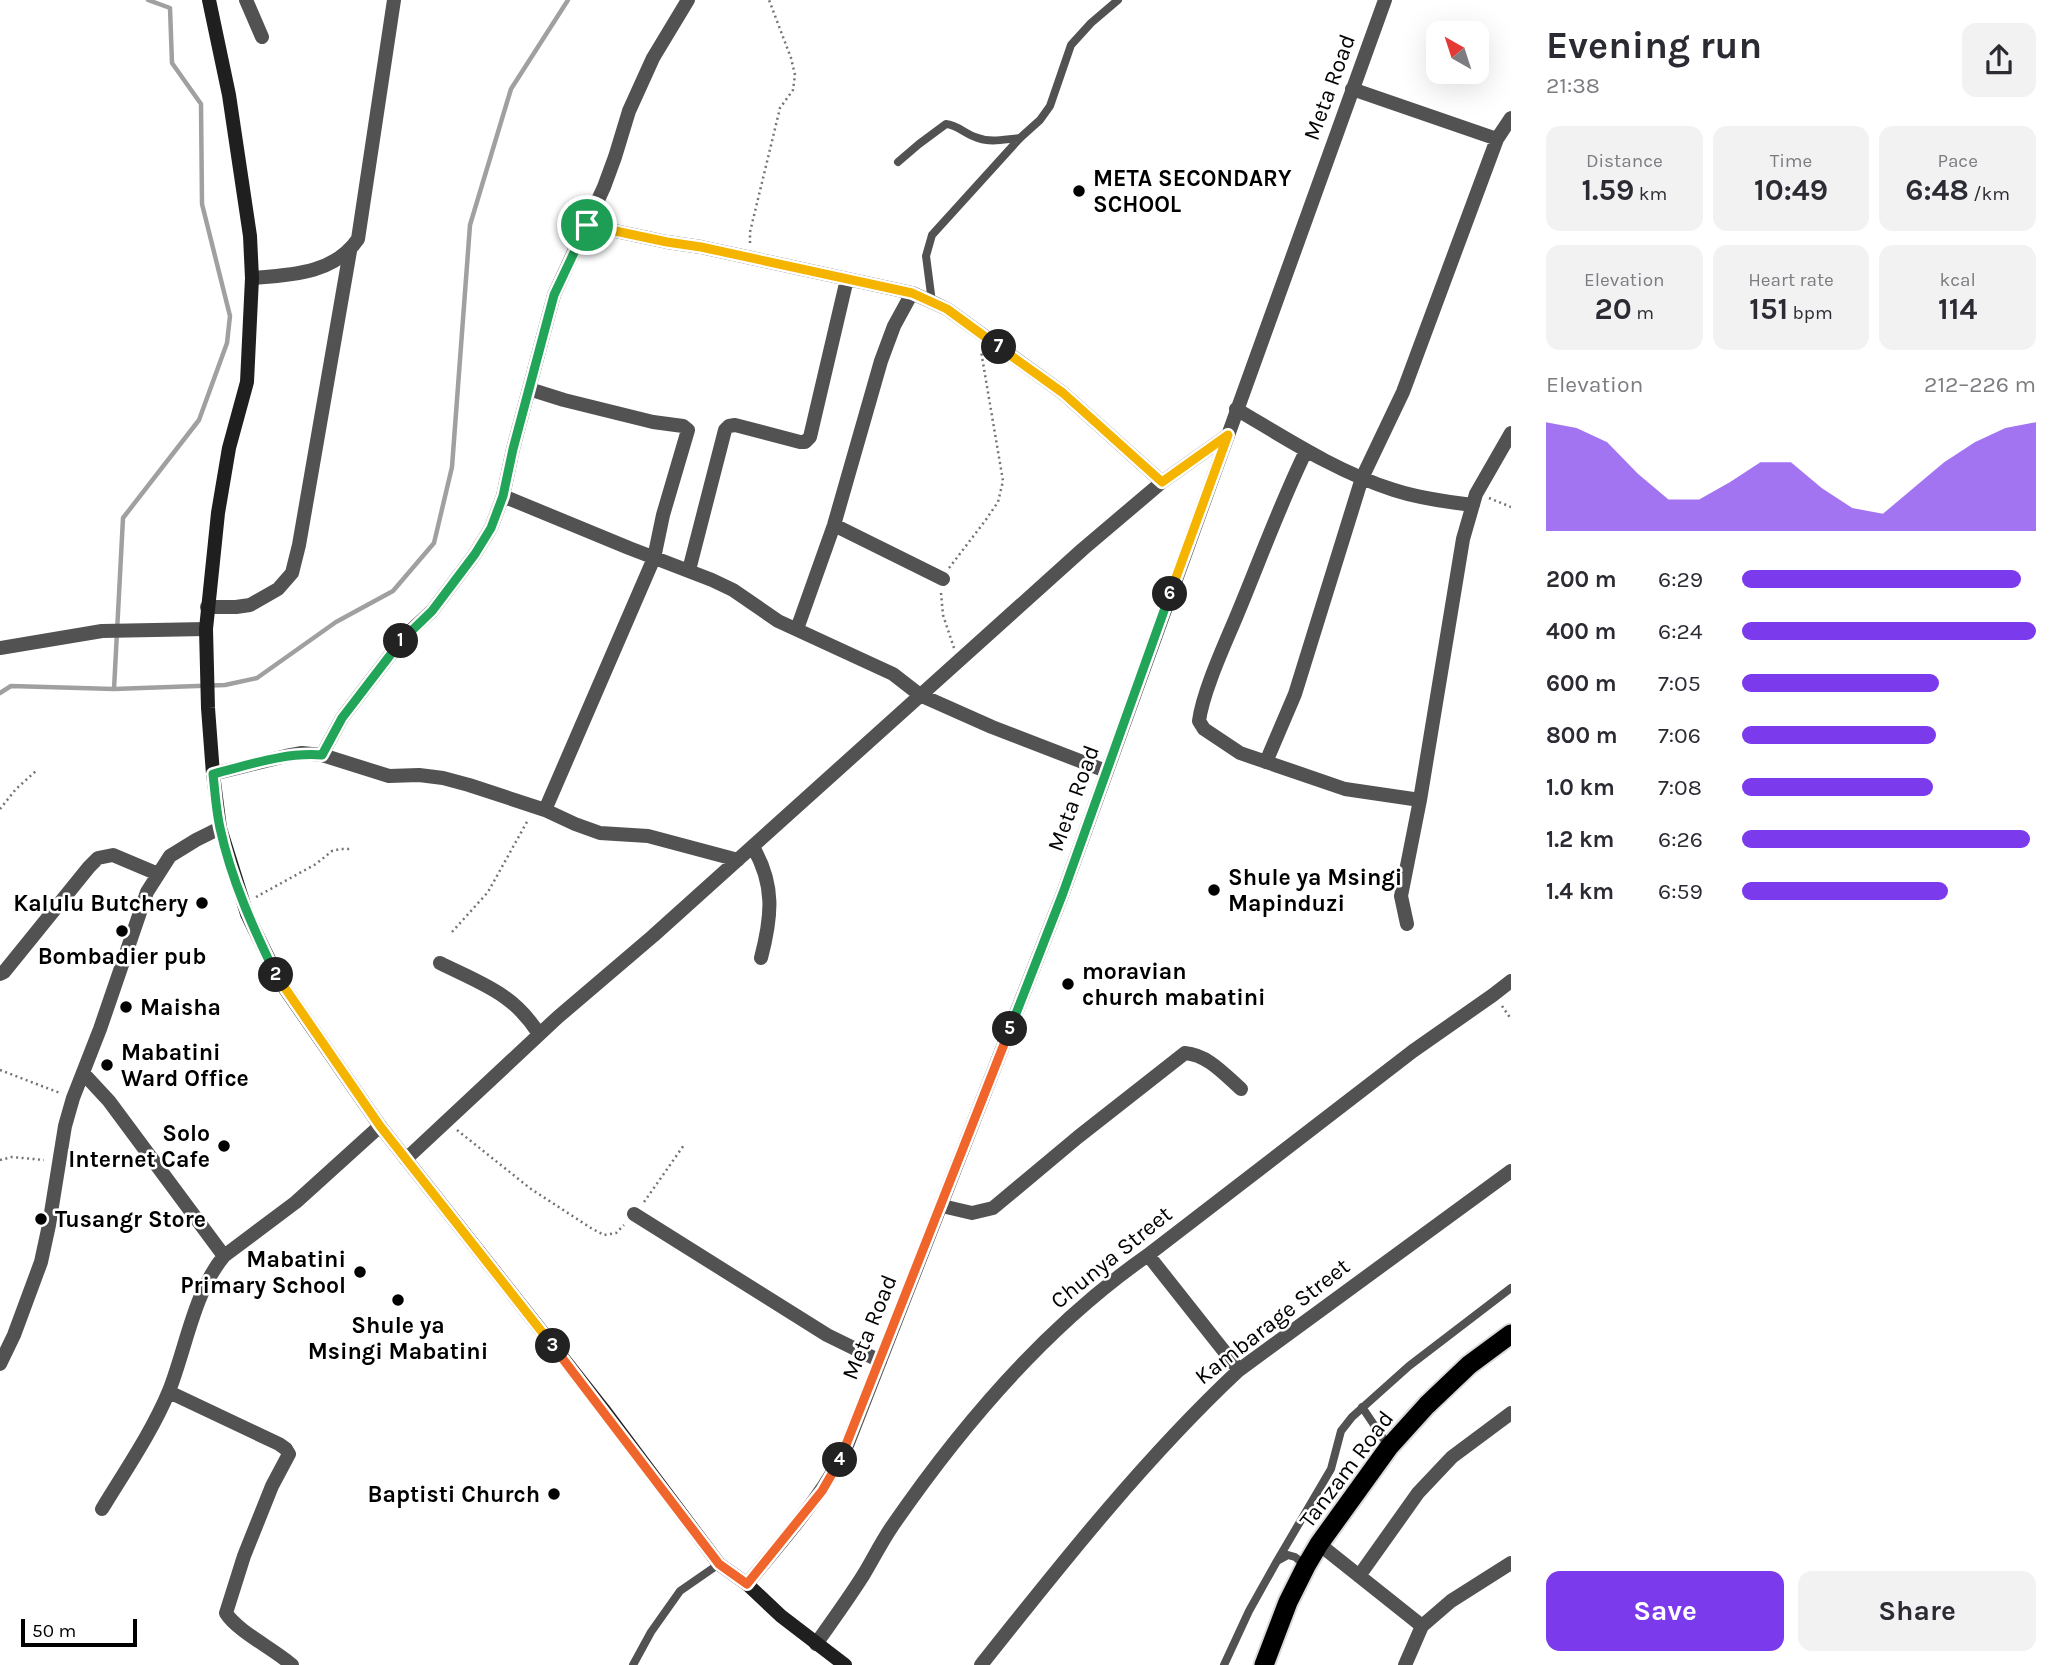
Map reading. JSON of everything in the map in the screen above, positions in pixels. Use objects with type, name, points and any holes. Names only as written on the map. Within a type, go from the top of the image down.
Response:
[{"type":"highway","name":"Tanzam Road","points":[[1264,1665],[1288,1602],[1306,1566],[1390,1447],[1427,1405],[1469,1365],[1511,1334]]},
{"type":"main road","points":[[209,0],[229,95],[250,236],[253,278],[247,382],[229,448],[218,513],[206,629],[208,708],[220,828],[243,902],[279,980],[380,1126],[603,1409],[719,1564],[845,1665]]},
{"type":"street","points":[[246,0],[262,37]]},
{"type":"street","points":[[253,278],[295,275],[331,264],[350,251],[358,239],[394,0]]},
{"type":"street","points":[[322,755],[342,718],[404,637],[432,611],[491,528],[503,496],[554,295],[587,225],[615,157],[629,111],[653,58],[688,0]]},
{"type":"street","name":"Meta Road","points":[[747,1584],[822,1491],[837,1468],[1063,893],[1385,0]]},
{"type":"street","points":[[1352,89],[1497,139]]},
{"type":"street","points":[[1265,762],[1295,694],[1362,478],[1403,392],[1497,139],[1511,118]]},
{"type":"street","points":[[587,225],[912,293],[932,302],[981,334],[1063,393],[1162,482]]},
{"type":"street","points":[[207,607],[250,604],[278,589],[292,573],[350,251]]},
{"type":"street","points":[[689,570],[725,430],[735,425],[800,442],[810,438],[846,279]]},
{"type":"street","points":[[797,629],[834,525],[881,360],[894,326],[912,293]]},
{"type":"street","points":[[529,390],[687,428],[663,514],[654,558],[540,809]]},
{"type":"street","points":[[1236,409],[1306,451],[1395,491],[1444,502],[1475,499]]},
{"type":"street","points":[[1407,924],[1401,896],[1420,800],[1463,539],[1475,499],[1511,433]]},
{"type":"street","points":[[406,1159],[539,1034],[753,847],[1083,549],[1162,482],[1228,435]]},
{"type":"street","points":[[1306,451],[1281,504],[1199,721],[1204,729],[1240,753],[1265,762],[1345,789],[1420,800]]},
{"type":"street","points":[[503,496],[733,590],[769,616],[893,674],[920,695],[992,727],[1106,771]]},
{"type":"street","points":[[834,525],[943,579]]},
{"type":"street","points":[[0,648],[102,631],[206,629]]},
{"type":"street","points":[[213,774],[302,753],[322,755],[389,776],[419,775],[443,778],[504,796],[600,833],[648,836],[738,860]]},
{"type":"street","points":[[0,1364],[15,1335],[41,1262],[58,1161],[73,1098],[147,892],[170,856],[196,839],[220,828]]},
{"type":"street","points":[[753,847],[762,862],[768,881],[770,911],[761,958]]},
{"type":"street","points":[[0,974],[98,858],[113,855],[158,874]]},
{"type":"street","points":[[440,964],[513,1002],[528,1016],[539,1034]]},
{"type":"street","name":"Chunya Street","points":[[816,1644],[890,1529],[941,1461],[985,1406],[1064,1323],[1120,1275],[1413,1051],[1511,981]]},
{"type":"street","points":[[942,1206],[972,1213],[993,1208],[1078,1137],[1185,1054],[1197,1054],[1241,1089]]},
{"type":"street","points":[[83,1073],[108,1101],[224,1256]]},
{"type":"street","points":[[102,1508],[142,1443],[169,1392],[214,1268],[224,1256],[296,1202],[380,1126]]},
{"type":"street","name":"Kambarage Street","points":[[981,1665],[1129,1485],[1199,1408],[1239,1370],[1511,1171]]},
{"type":"street","points":[[634,1214],[827,1335],[880,1361]]},
{"type":"street","points":[[1148,1255],[1239,1370]]},
{"type":"street","points":[[169,1392],[279,1444],[286,1448],[289,1454],[272,1486],[244,1556],[226,1613],[239,1626],[292,1665]]},
{"type":"street","points":[[1359,1576],[1418,1493],[1452,1457],[1511,1413]]},
{"type":"street","points":[[1319,1544],[1422,1626]]},
{"type":"street","points":[[1405,1665],[1422,1626],[1451,1601],[1511,1563]]},
{"type":"lane","points":[[932,302],[926,256],[932,235],[1020,138],[1040,120],[1049,106],[1071,45],[1090,23],[1118,0]]},
{"type":"lane","points":[[898,162],[946,124],[953,124],[979,139],[1020,138]]},
{"type":"lane","points":[[1224,1665],[1249,1611],[1331,1469],[1341,1432],[1362,1407],[1409,1366],[1511,1288]]},
{"type":"lane","points":[[1362,1407],[1390,1447]]},
{"type":"lane","points":[[1277,1560],[1287,1555],[1295,1557],[1306,1566]]},
{"type":"lane","points":[[633,1665],[651,1632],[680,1591],[719,1564]]},
{"type":"path","points":[[749,257],[750,232],[780,108],[793,90],[795,75],[769,0]]},
{"type":"path","points":[[960,660],[949,637],[943,615],[943,579],[998,502],[1003,481],[981,355],[981,334]]},
{"type":"path","points":[[1475,499],[1511,507]]},
{"type":"path","points":[[0,809],[16,789],[37,770]]},
{"type":"path","points":[[452,932],[488,892],[540,809]]},
{"type":"path","points":[[243,902],[290,879],[332,851],[349,849]]},
{"type":"path","points":[[0,1070],[73,1098]]},
{"type":"path","points":[[447,1121],[531,1189],[604,1235],[616,1233],[634,1214],[684,1145]]},
{"type":"path","points":[[0,1160],[12,1157],[58,1161]]},
{"type":"waterway","points":[[114,689],[123,518],[199,420],[227,343],[230,316],[202,204],[201,104],[172,63],[170,8],[148,0]]},
{"type":"waterway","points":[[0,693],[11,686],[114,689],[225,685],[257,678],[336,622],[393,591],[434,543],[452,467],[470,225],[511,89],[568,0]]},
{"type":"place","name":"META SECONDARY SCHOOL","points":[[1079,191]]},
{"type":"place","name":"Shule ya Msingi Mapinduzi","points":[[1214,890]]},
{"type":"place","name":"Kalulu Butchery","points":[[202,903]]},
{"type":"place","name":"Bombadier pub","points":[[122,931]]},
{"type":"place","name":"moravian church mabatini","points":[[1068,984]]},
{"type":"place","name":"Maisha","points":[[126,1007]]},
{"type":"place","name":"Mabatini Ward Office","points":[[107,1065]]},
{"type":"place","name":"Solo Internet Cafe","points":[[224,1146]]},
{"type":"place","name":"Tusangr Store","points":[[41,1219]]},
{"type":"place","name":"Mabatini Primary School","points":[[360,1272]]},
{"type":"place","name":"Shule ya Msingi Mabatini","points":[[398,1300]]},
{"type":"place","name":"Baptisti Church","points":[[554,1494]]},
{"type":"route","points":[[587,225],[912,293],[947,309],[1063,393],[1162,482],[1228,435],[1063,893],[848,1443],[837,1468],[822,1491],[747,1584],[719,1564],[603,1409],[380,1126],[300,1012],[279,980],[247,914],[220,828],[213,774],[302,753],[322,755],[342,718],[404,637],[432,611],[475,554],[491,528],[503,496],[554,295],[587,225]]}]
